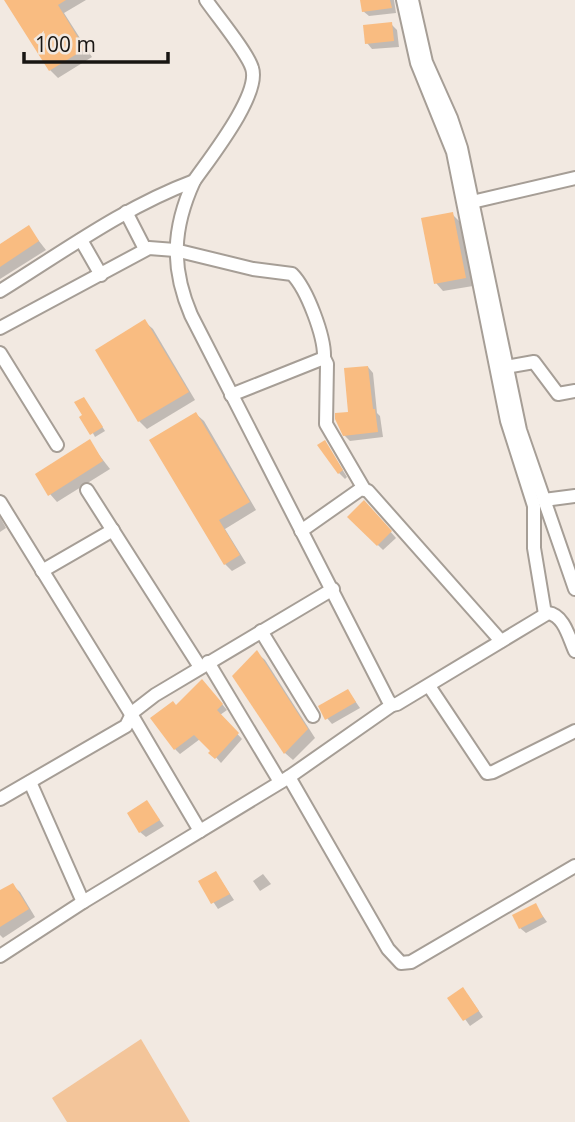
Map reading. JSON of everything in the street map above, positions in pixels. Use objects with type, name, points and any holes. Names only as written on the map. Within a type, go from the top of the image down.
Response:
[{"type":"street","points":[[206,0],[250,62],[254,81],[236,118],[194,181],[181,216],[176,250],[177,275],[183,296],[232,395],[392,705]]},
{"type":"street","points":[[403,0],[417,63],[453,152],[508,421],[534,506],[534,548],[545,614]]},
{"type":"street","points":[[412,0],[426,62],[457,132],[520,430],[575,589]]},
{"type":"street","points":[[472,202],[575,178]]},
{"type":"street","points":[[0,291],[126,212],[194,181]]},
{"type":"street","points":[[126,212],[145,249]]},
{"type":"street","points":[[81,240],[101,275]]},
{"type":"street","points":[[0,328],[145,249],[176,250],[253,269],[292,274],[302,287],[323,339],[327,364],[326,424],[364,489],[374,495],[501,641]]},
{"type":"street","points":[[0,353],[57,445]]},
{"type":"street","points":[[232,395],[324,358]]},
{"type":"street","points":[[506,367],[534,362],[558,394],[575,391]]},
{"type":"street","points":[[87,489],[284,779],[388,949],[401,963],[411,962],[575,866]]},
{"type":"street","points":[[301,531],[364,489]]},
{"type":"street","points":[[544,500],[575,496]]},
{"type":"street","points":[[0,502],[200,831]]},
{"type":"street","points":[[42,570],[113,530]]},
{"type":"street","points":[[0,799],[124,727],[131,714],[155,695],[204,664],[333,589]]},
{"type":"street","points":[[0,956],[284,779],[392,705],[429,686],[545,614],[552,613],[559,619],[575,651]]},
{"type":"street","points":[[261,631],[313,716]]},
{"type":"street","points":[[429,686],[487,773],[575,731]]},
{"type":"street","points":[[30,782],[83,902]]},
{"type":"shaded area","points":[[141,1039],[190,1122],[67,1122],[52,1098]]},
{"type":"building","points":[[4,0],[66,0],[58,5],[85,49],[49,71]]},
{"type":"building","points":[[360,0],[390,0],[392,8],[362,12]]},
{"type":"building","points":[[392,22],[394,41],[365,44],[363,25]]},
{"type":"building","points":[[453,212],[466,278],[434,284],[421,218]]},
{"type":"building","points":[[29,225],[39,241],[0,267],[0,244]]},
{"type":"building","points":[[145,319],[189,392],[138,422],[95,350]]},
{"type":"building","points":[[368,366],[378,432],[343,436],[335,413],[348,412],[344,368]]},
{"type":"building","points":[[84,397],[103,427],[90,435],[74,402]]},
{"type":"building","points":[[196,412],[250,502],[219,520],[240,555],[224,565],[149,440]]},
{"type":"building","points":[[90,439],[103,461],[48,496],[35,474]]},
{"type":"building","points":[[325,440],[343,470],[338,474],[317,445]]},
{"type":"building","points":[[364,500],[392,531],[377,546],[347,517]]},
{"type":"building","points":[[257,650],[308,729],[284,754],[232,676]]},
{"type":"building","points":[[202,679],[223,704],[217,710],[239,733],[215,759],[194,735],[174,750],[150,718],[173,701],[176,705]]},
{"type":"building","points":[[348,689],[356,702],[325,720],[318,706]]},
{"type":"building","points":[[147,800],[160,820],[139,833],[127,813]]},
{"type":"building","points":[[216,871],[230,894],[211,904],[198,881]]},
{"type":"building","points":[[13,883],[29,909],[0,927],[0,890]]},
{"type":"building","points":[[536,903],[543,917],[519,929],[512,915]]},
{"type":"building","points":[[463,987],[479,1011],[463,1021],[447,998]]}]
